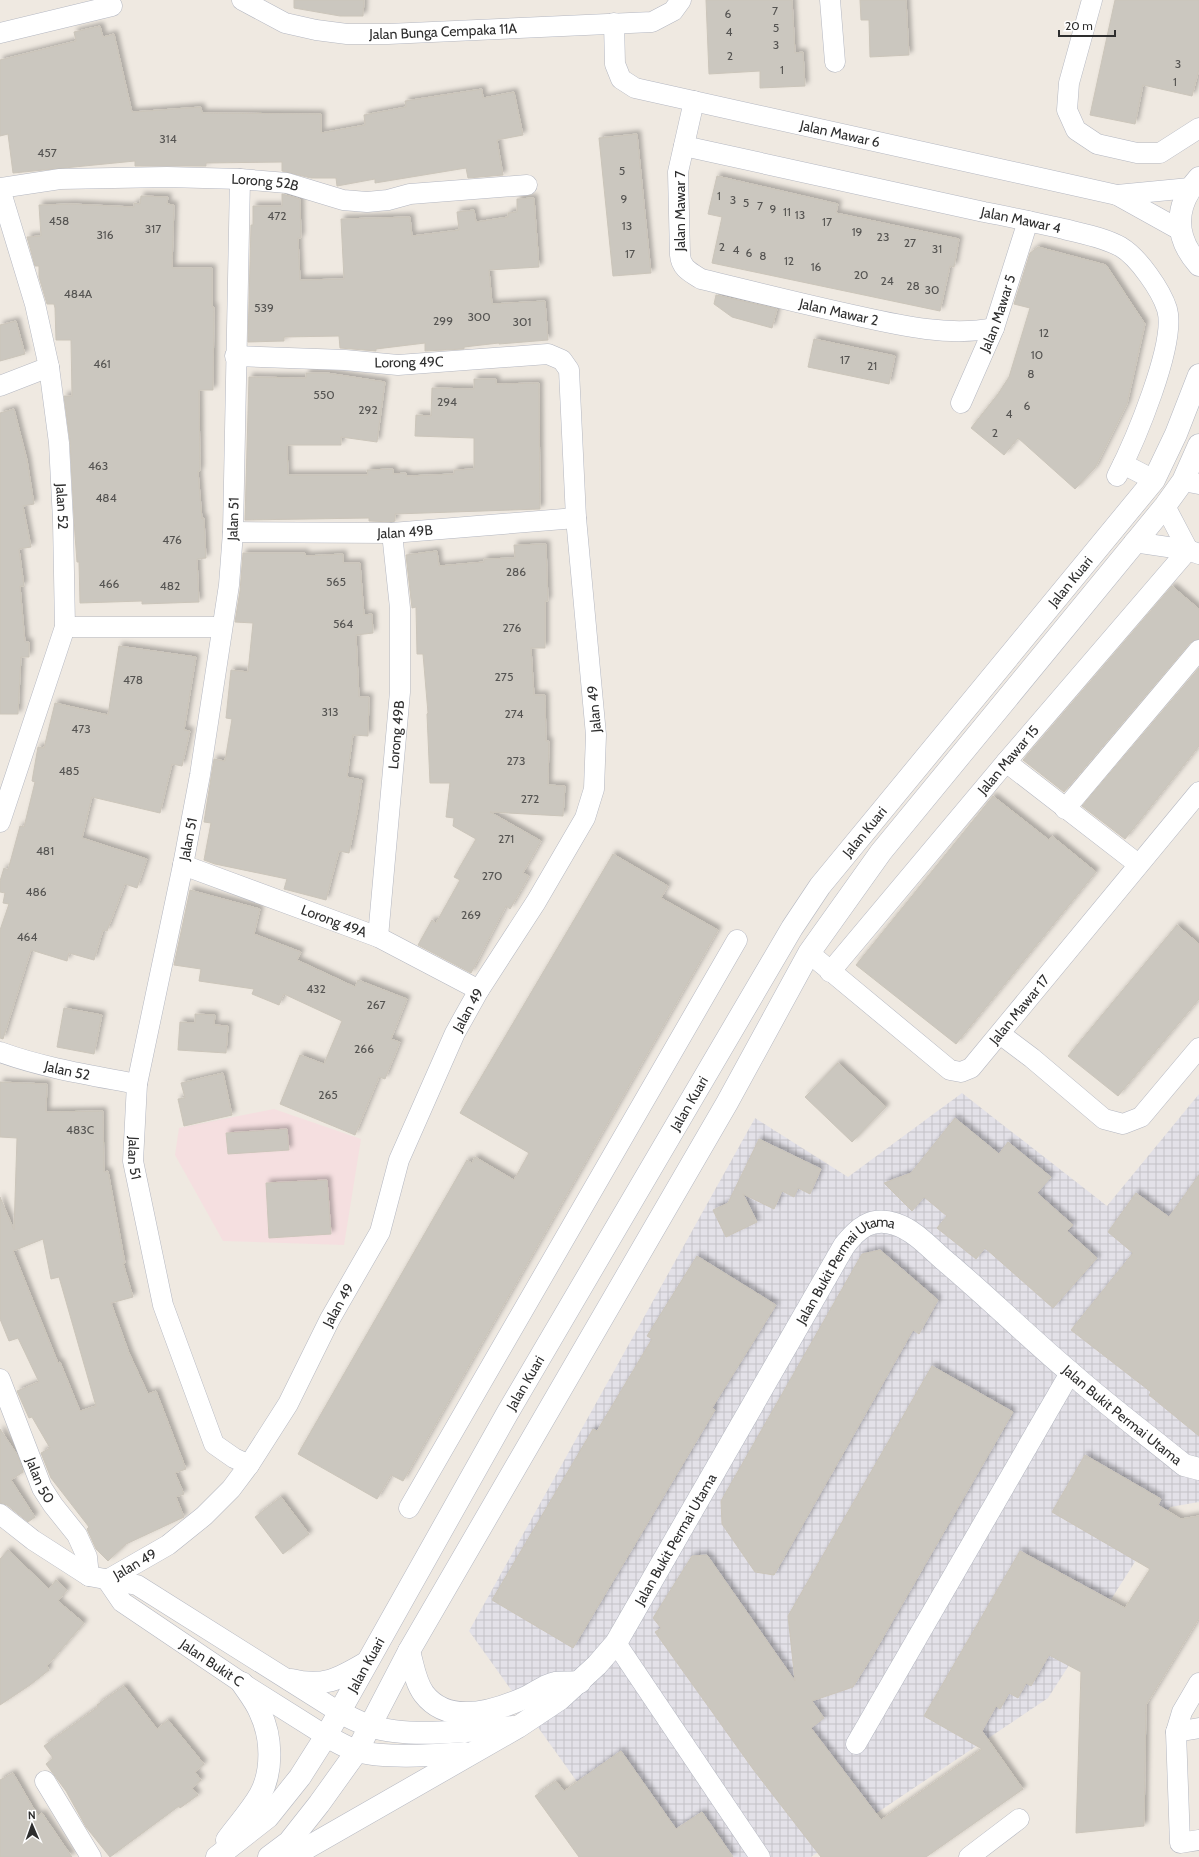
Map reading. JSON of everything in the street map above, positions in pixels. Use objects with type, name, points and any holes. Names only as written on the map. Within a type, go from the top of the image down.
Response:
[{"type":"street","name":"Jalan Bunga Cempaka 11A","points":[[242,0],[284,23],[316,30],[347,34],[388,34],[652,22],[674,11],[681,0]]},
{"type":"street","points":[[830,0],[835,62]]},
{"type":"street","points":[[1092,0],[1069,83],[1067,110],[1076,130],[1097,144],[1137,153],[1160,153],[1199,128]]},
{"type":"street","points":[[0,32],[112,6]]},
{"type":"street","name":"Jalan Mawar 6","points":[[614,23],[615,64],[621,79],[636,88],[1117,195],[1180,230]]},
{"type":"street","name":"Jalan Mawar 7","points":[[687,271],[680,263],[678,172],[694,101]]},
{"type":"street","name":"Jalan Mawar 4","points":[[684,146],[1028,221],[1101,238],[1123,248],[1138,262],[1155,284],[1167,308],[1169,324],[1167,343],[1137,437],[1120,470],[1154,480]]},
{"type":"street","name":"Lorong 52B","points":[[0,189],[60,179],[167,177],[240,179],[287,183],[343,200],[367,202],[418,193],[527,185]]},
{"type":"street","name":"Jalan 51","points":[[240,179],[235,356],[233,532],[229,585],[200,775],[183,865],[137,1084],[134,1161],[163,1305],[214,1444],[234,1458],[249,1465]]},
{"type":"street","name":"Jalan Mawar 6","points":[[1117,195],[1194,183]]},
{"type":"street","points":[[1194,183],[1183,201],[1180,215],[1180,230],[1186,249],[1199,266]]},
{"type":"street","name":"Jalan 52","points":[[0,189],[35,304],[49,367],[59,443],[64,520],[65,627],[0,822]]},
{"type":"street","name":"Jalan Mawar 5","points":[[961,403],[994,328],[1028,221]]},
{"type":"street","name":"Jalan Mawar 2","points":[[687,271],[701,279],[890,323],[954,332],[974,332],[994,328]]},
{"type":"street","name":"Lorong 49C","points":[[235,356],[345,360],[398,365],[544,354],[559,358]]},
{"type":"street","name":"Jalan 49","points":[[98,1578],[168,1545],[204,1516],[231,1489],[249,1465],[288,1404],[330,1319],[380,1232],[399,1160],[455,1033],[479,990],[536,902],[585,818],[594,789],[596,735],[576,518],[569,370],[559,358]]},
{"type":"street","points":[[0,386],[49,367]]},
{"type":"street","name":"Jalan Kuari","points":[[215,1857],[268,1817],[300,1777],[326,1736],[508,1412],[792,928],[820,886],[1154,480],[1176,434],[1199,375]]},
{"type":"street","name":"Jalan Kuari","points":[[269,1857],[288,1842],[319,1804],[357,1751],[409,1651],[727,1103],[809,953],[881,852],[1134,542],[1165,506],[1191,483],[1199,445]]},
{"type":"street","points":[[1165,506],[1194,552]]},
{"type":"street","name":"Jalan 49B","points":[[233,532],[392,533],[576,518]]},
{"type":"street","name":"Lorong 49B","points":[[378,937],[400,692],[400,608],[392,533]]},
{"type":"street","points":[[1134,542],[1194,552]]},
{"type":"street","name":"Jalan Mawar 15","points":[[830,972],[1006,762],[1194,552]]},
{"type":"street","points":[[65,627],[222,627]]},
{"type":"street","points":[[1065,809],[1199,650]]},
{"type":"street","points":[[1006,762],[1138,864]]},
{"type":"street","name":"Jalan Mawar 17","points":[[809,953],[830,972],[950,1070],[961,1072],[971,1068],[1199,792]]},
{"type":"street","name":"Lorong 49A","points":[[183,865],[378,937],[479,990]]},
{"type":"street","points":[[409,1508],[737,940]]},
{"type":"street","points":[[1000,1034],[1032,1058],[1104,1119],[1123,1124],[1141,1117],[1199,1048]]},
{"type":"street","name":"Jalan 52","points":[[0,1052],[58,1069],[137,1084]]},
{"type":"street","name":"Jalan Bukit Permai Utama","points":[[326,1736],[357,1751],[377,1754],[427,1756],[472,1752],[518,1727],[560,1699],[580,1682],[616,1643],[844,1246],[855,1232],[868,1224],[882,1222],[908,1229],[971,1283],[1070,1373],[1184,1465],[1199,1470]]},
{"type":"street","points":[[856,1744],[1070,1373]]},
{"type":"street","name":"Jalan 50","points":[[0,1379],[42,1488],[77,1535],[98,1578]]},
{"type":"street","name":"Jalan Bukit C","points":[[0,1514],[33,1540],[98,1578],[122,1602],[242,1683],[326,1736]]},
{"type":"street","name":"Jalan Bukit C","points":[[98,1578],[137,1585],[291,1680],[339,1712]]},
{"type":"street","points":[[616,1643],[760,1857]]},
{"type":"street","points":[[409,1651],[418,1682],[424,1694],[437,1706],[454,1712],[475,1713],[502,1707],[554,1683],[580,1682]]},
{"type":"street","points":[[291,1680],[308,1684],[325,1682],[341,1678],[367,1662]]},
{"type":"street","points":[[215,1857],[259,1796],[268,1776],[269,1752],[266,1729],[260,1711],[242,1683]]},
{"type":"street","points":[[1199,1683],[1182,1712],[1176,1732],[1180,1843],[1199,1840]]},
{"type":"street","points":[[339,1712],[370,1726],[391,1730],[429,1732],[518,1727]]},
{"type":"street","points":[[1176,1732],[1199,1728]]},
{"type":"street","points":[[291,1857],[472,1752]]},
{"type":"street","points":[[45,1781],[91,1857]]},
{"type":"street","points":[[969,1857],[1019,1819]]},
{"type":"shaded area","points":[[962,1093],[1107,1206],[1199,1094],[1199,1502],[1170,1507],[1048,1698],[811,1857],[631,1857],[469,1631],[755,1118],[848,1177]]},
{"type":"shaded area","points":[[274,1109],[361,1139],[344,1245],[223,1241],[175,1155],[179,1128]]},
{"type":"building","points":[[294,0],[364,0],[363,16],[340,16],[294,8]]},
{"type":"building","points":[[706,0],[792,0],[795,53],[803,52],[805,86],[760,88],[760,71],[709,74]]},
{"type":"building","points":[[860,0],[906,0],[909,55],[870,57],[869,20],[861,20]]},
{"type":"building","points":[[1115,0],[1199,0],[1199,69],[1192,96],[1143,85],[1135,124],[1090,115]]},
{"type":"building","points":[[100,26],[103,37],[114,34],[132,112],[201,107],[202,113],[321,114],[321,133],[365,125],[364,115],[406,107],[405,101],[482,89],[483,98],[514,92],[523,135],[497,140],[503,175],[468,178],[466,168],[375,183],[375,179],[337,186],[336,178],[311,178],[282,171],[282,162],[206,163],[206,166],[135,166],[135,161],[13,173],[8,134],[0,136],[0,60],[76,41],[74,32]]},
{"type":"building","points":[[637,134],[651,273],[613,276],[599,138]]},
{"type":"building","points":[[717,176],[838,204],[836,213],[959,239],[954,267],[950,266],[940,311],[712,263],[722,217],[708,214]]},
{"type":"building","points":[[282,194],[300,199],[301,238],[298,238],[300,280],[344,279],[341,219],[410,217],[412,236],[459,230],[457,212],[474,210],[476,222],[508,217],[508,213],[517,212],[517,199],[534,198],[539,267],[489,270],[492,304],[545,301],[548,340],[499,343],[464,347],[464,349],[425,351],[425,343],[376,349],[376,351],[340,348],[339,336],[284,337],[284,341],[248,342],[251,225],[253,225],[253,206],[282,206]]},
{"type":"building","points":[[141,196],[168,197],[167,204],[174,205],[172,268],[212,268],[212,307],[214,307],[213,390],[199,390],[200,471],[198,471],[202,519],[204,518],[206,558],[197,559],[199,602],[142,604],[142,601],[80,603],[79,562],[77,562],[70,442],[64,396],[72,396],[71,340],[56,340],[54,304],[47,304],[39,277],[39,266],[35,266],[27,237],[41,236],[39,205],[72,204],[134,207],[134,203],[140,204]]},
{"type":"building","points":[[1038,247],[1106,265],[1145,324],[1127,404],[1095,468],[1075,489],[1018,438],[1004,455],[971,428],[998,394],[1009,377],[1030,308],[1014,304],[1030,253]]},
{"type":"building","points":[[716,295],[777,309],[772,328],[732,317],[714,304]]},
{"type":"building","points":[[16,321],[25,354],[0,361],[0,325]]},
{"type":"building","points":[[814,339],[895,356],[889,384],[808,367]]},
{"type":"building","points":[[306,373],[327,373],[385,382],[377,442],[341,437],[341,445],[287,445],[288,475],[368,475],[367,470],[393,469],[393,474],[406,473],[406,476],[454,474],[454,470],[474,469],[474,438],[415,436],[416,415],[431,416],[432,388],[474,389],[474,379],[496,379],[496,384],[539,383],[540,509],[395,514],[395,521],[392,522],[369,521],[369,518],[245,520],[249,377],[306,378]]},
{"type":"building","points":[[14,409],[27,460],[34,504],[23,506],[31,547],[19,549],[24,586],[20,586],[25,642],[29,642],[29,657],[21,657],[18,714],[0,714],[0,413]]},
{"type":"building","points":[[546,544],[548,601],[545,601],[545,648],[531,648],[534,695],[545,695],[546,741],[549,741],[548,785],[565,786],[563,816],[490,812],[541,841],[523,873],[529,876],[510,909],[506,906],[471,973],[418,945],[432,920],[436,923],[460,880],[454,877],[476,839],[453,826],[454,818],[446,817],[450,783],[430,783],[428,713],[423,654],[417,654],[416,607],[412,608],[406,555],[437,551],[439,566],[484,562],[484,559],[515,558],[514,545]]},
{"type":"building","points":[[243,553],[305,553],[305,556],[343,554],[343,563],[360,563],[364,615],[372,614],[373,633],[356,635],[359,697],[369,697],[368,736],[353,735],[347,777],[362,780],[357,813],[349,853],[339,851],[326,900],[284,889],[287,879],[215,864],[204,860],[211,823],[204,822],[214,759],[225,761],[232,719],[226,718],[231,670],[248,672],[253,623],[235,622],[240,591]]},
{"type":"building","points":[[1172,586],[1199,609],[1199,639],[1190,643],[1064,792],[1023,760]]},
{"type":"building","points":[[119,646],[196,657],[184,730],[190,731],[182,766],[172,764],[160,813],[92,797],[82,838],[147,859],[137,888],[125,884],[107,931],[103,930],[94,960],[69,953],[67,961],[31,950],[3,1039],[0,1038],[0,930],[9,904],[3,903],[5,893],[0,892],[0,881],[4,868],[8,870],[20,826],[24,827],[35,782],[32,781],[38,747],[44,748],[55,703],[108,715]]},
{"type":"building","points":[[1199,668],[1199,746],[1125,839],[1082,806]]},
{"type":"building","points":[[993,796],[1049,840],[1052,836],[1096,872],[956,1044],[856,965]]},
{"type":"building","points":[[613,854],[668,886],[661,898],[718,930],[403,1481],[391,1475],[377,1499],[298,1454],[467,1160],[472,1163],[475,1157],[514,1180],[529,1153],[460,1113]]},
{"type":"building","points":[[190,890],[260,909],[254,934],[301,952],[297,960],[355,987],[358,980],[407,999],[391,1039],[400,1042],[385,1079],[379,1077],[355,1135],[280,1104],[300,1055],[324,1064],[342,1021],[284,994],[279,1005],[252,994],[254,989],[199,981],[201,969],[174,965]]},
{"type":"building","points":[[1177,925],[1199,944],[1199,999],[1118,1096],[1068,1056]]},
{"type":"building","points":[[64,1008],[102,1015],[94,1054],[57,1047]]},
{"type":"building","points":[[195,1014],[215,1015],[214,1025],[228,1026],[226,1053],[178,1050],[180,1022],[195,1023]]},
{"type":"building","points":[[838,1063],[886,1107],[852,1142],[805,1097]]},
{"type":"building","points":[[223,1073],[232,1115],[184,1126],[178,1099],[185,1098],[181,1083]]},
{"type":"building","points":[[0,1082],[47,1084],[46,1112],[103,1111],[104,1172],[108,1171],[125,1263],[123,1263],[133,1297],[111,1303],[129,1353],[148,1394],[156,1391],[186,1469],[175,1473],[184,1494],[176,1497],[184,1517],[126,1544],[108,1561],[96,1549],[87,1529],[89,1527],[51,1478],[41,1453],[50,1448],[32,1417],[29,1418],[17,1391],[39,1382],[18,1338],[9,1341],[0,1319],[0,1197],[14,1230],[17,1138],[0,1137]],"holes":[[[43,1239],[51,1279],[59,1277],[96,1406],[80,1411],[60,1362],[58,1363],[13,1251]]]},
{"type":"building","points":[[955,1118],[999,1154],[1008,1142],[1051,1177],[1037,1193],[1073,1225],[1067,1231],[1097,1258],[1053,1308],[985,1248],[976,1259],[937,1228],[947,1216],[924,1197],[912,1211],[884,1183],[911,1173]]},
{"type":"building","points":[[287,1129],[289,1150],[228,1154],[226,1133]]},
{"type":"building","points":[[759,1139],[821,1169],[810,1194],[798,1188],[794,1197],[782,1191],[774,1209],[743,1194],[757,1222],[726,1237],[713,1210],[728,1203]]},
{"type":"building","points":[[1199,1175],[1199,1436],[1149,1395],[1151,1392],[1071,1330],[1133,1253],[1108,1232],[1136,1193],[1169,1217]]},
{"type":"building","points":[[327,1180],[331,1234],[269,1238],[266,1183]]},
{"type":"building","points":[[880,1250],[938,1300],[919,1334],[913,1330],[774,1575],[755,1572],[722,1524],[721,1501],[862,1254]]},
{"type":"building","points":[[697,1256],[776,1305],[712,1408],[715,1410],[573,1648],[492,1600],[593,1429],[597,1431],[652,1339],[647,1336]]},
{"type":"building","points":[[932,1366],[1013,1412],[853,1687],[812,1701],[824,1718],[811,1728],[881,1820],[982,1749],[924,1716],[1020,1551],[1125,1608],[1150,1569],[1052,1512],[1085,1455],[1161,1499],[1158,1505],[1181,1519],[1199,1516],[1199,1618],[1146,1705],[1144,1826],[1076,1833],[1081,1672],[1049,1655],[1031,1686],[1026,1683],[1018,1698],[1009,1693],[1000,1709],[996,1706],[982,1731],[1023,1789],[926,1857],[821,1857],[753,1769],[655,1632],[661,1628],[653,1618],[692,1556],[707,1555],[795,1681],[788,1616]]},
{"type":"building","points":[[0,1429],[18,1456],[23,1472],[11,1480],[35,1517],[28,1522],[7,1505],[0,1503]]},
{"type":"building","points":[[281,1497],[309,1534],[283,1554],[255,1517]]},
{"type":"building","points":[[8,1550],[49,1589],[56,1580],[67,1590],[58,1601],[84,1623],[47,1666],[49,1670],[0,1705],[0,1559]]},
{"type":"building","points":[[124,1686],[157,1729],[168,1720],[204,1764],[195,1772],[201,1780],[192,1788],[198,1795],[180,1808],[179,1806],[110,1857],[86,1827],[66,1791],[46,1764],[53,1758],[44,1746]]},
{"type":"building","points":[[621,1751],[676,1829],[702,1812],[733,1857],[579,1857],[535,1796],[556,1781],[564,1791]]},
{"type":"building","points":[[13,1773],[38,1816],[42,1813],[72,1857],[0,1857],[0,1780]]}]
